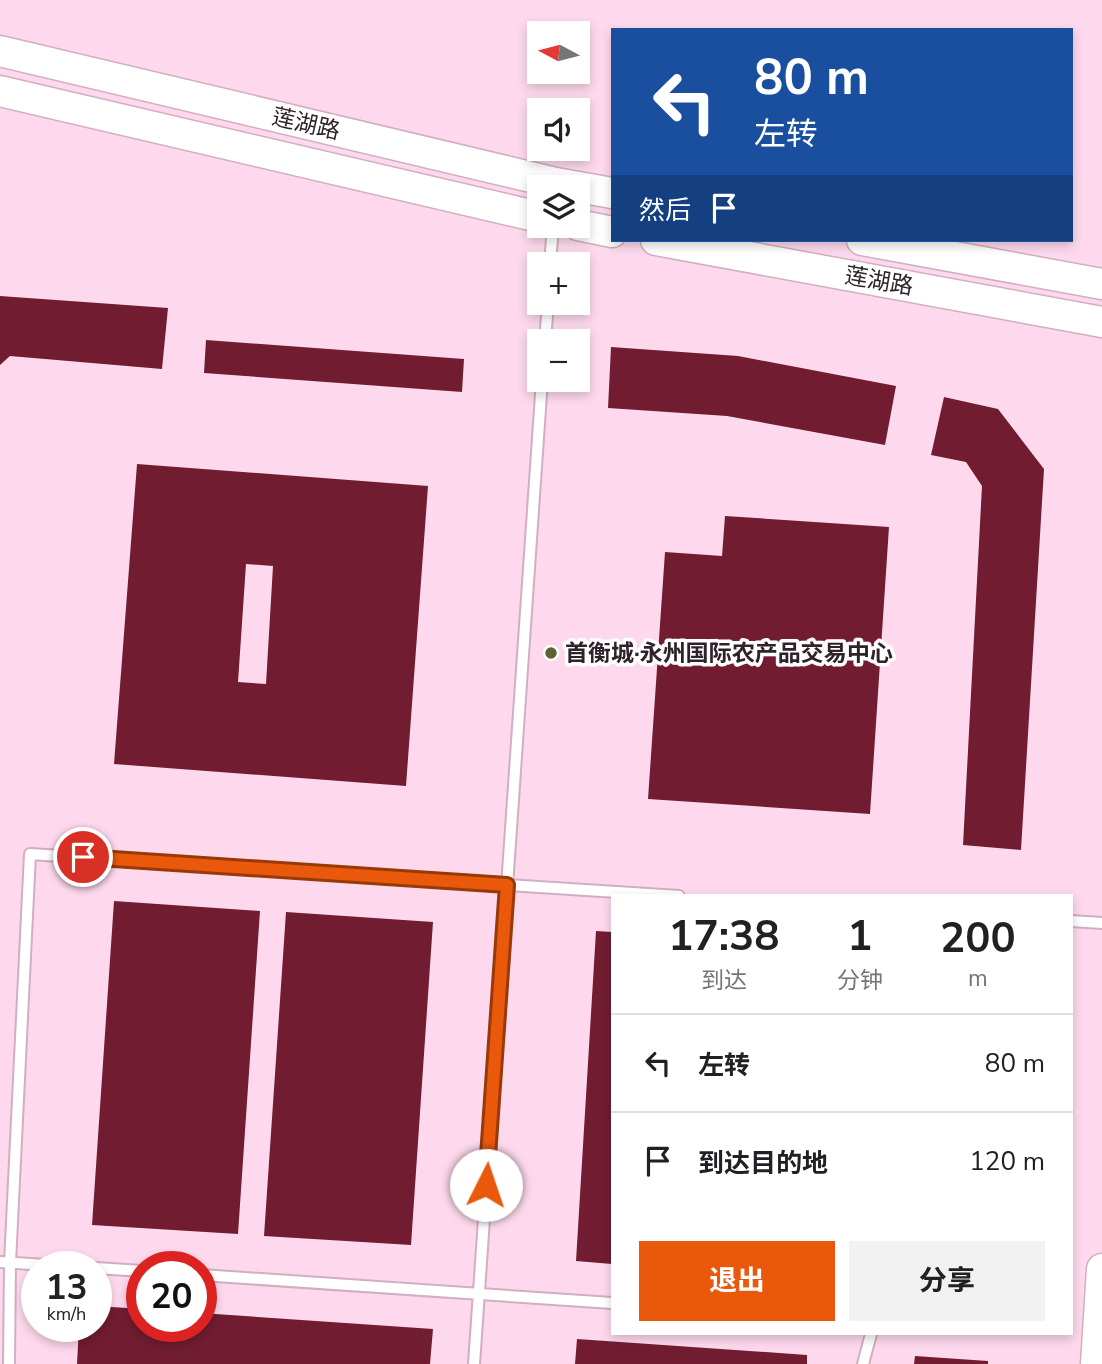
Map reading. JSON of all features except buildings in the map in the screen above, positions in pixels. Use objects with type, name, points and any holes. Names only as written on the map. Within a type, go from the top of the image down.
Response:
[{"type":"street","name":"莲湖路","points":[[0,51],[527,178]]},
{"type":"street","name":"莲湖路","points":[[0,91],[527,214]]},
{"type":"street","name":"莲湖路","points":[[590,190],[611,193]]},
{"type":"street","points":[[590,227],[611,232]]},
{"type":"street","name":"莲湖路","points":[[667,242],[1102,322]]},
{"type":"street","name":"莲湖路","points":[[873,242],[1102,284]]},
{"type":"street","points":[[1096,1364],[1102,1269]]},
{"type":"lane","points":[[474,1364],[541,392]]},
{"type":"lane","points":[[9,1364],[5,1262],[30,854],[648,894]]},
{"type":"lane","points":[[1073,921],[1102,923]]},
{"type":"lane","points":[[217,1276],[611,1303]]},
{"type":"lane","points":[[863,1364],[871,1335]]},
{"type":"place","name":"首衡城·永州国际农产品交易中心","points":[[551,653]]},
{"type":"route","points":[[83,857],[507,885],[486,1185]]}]
